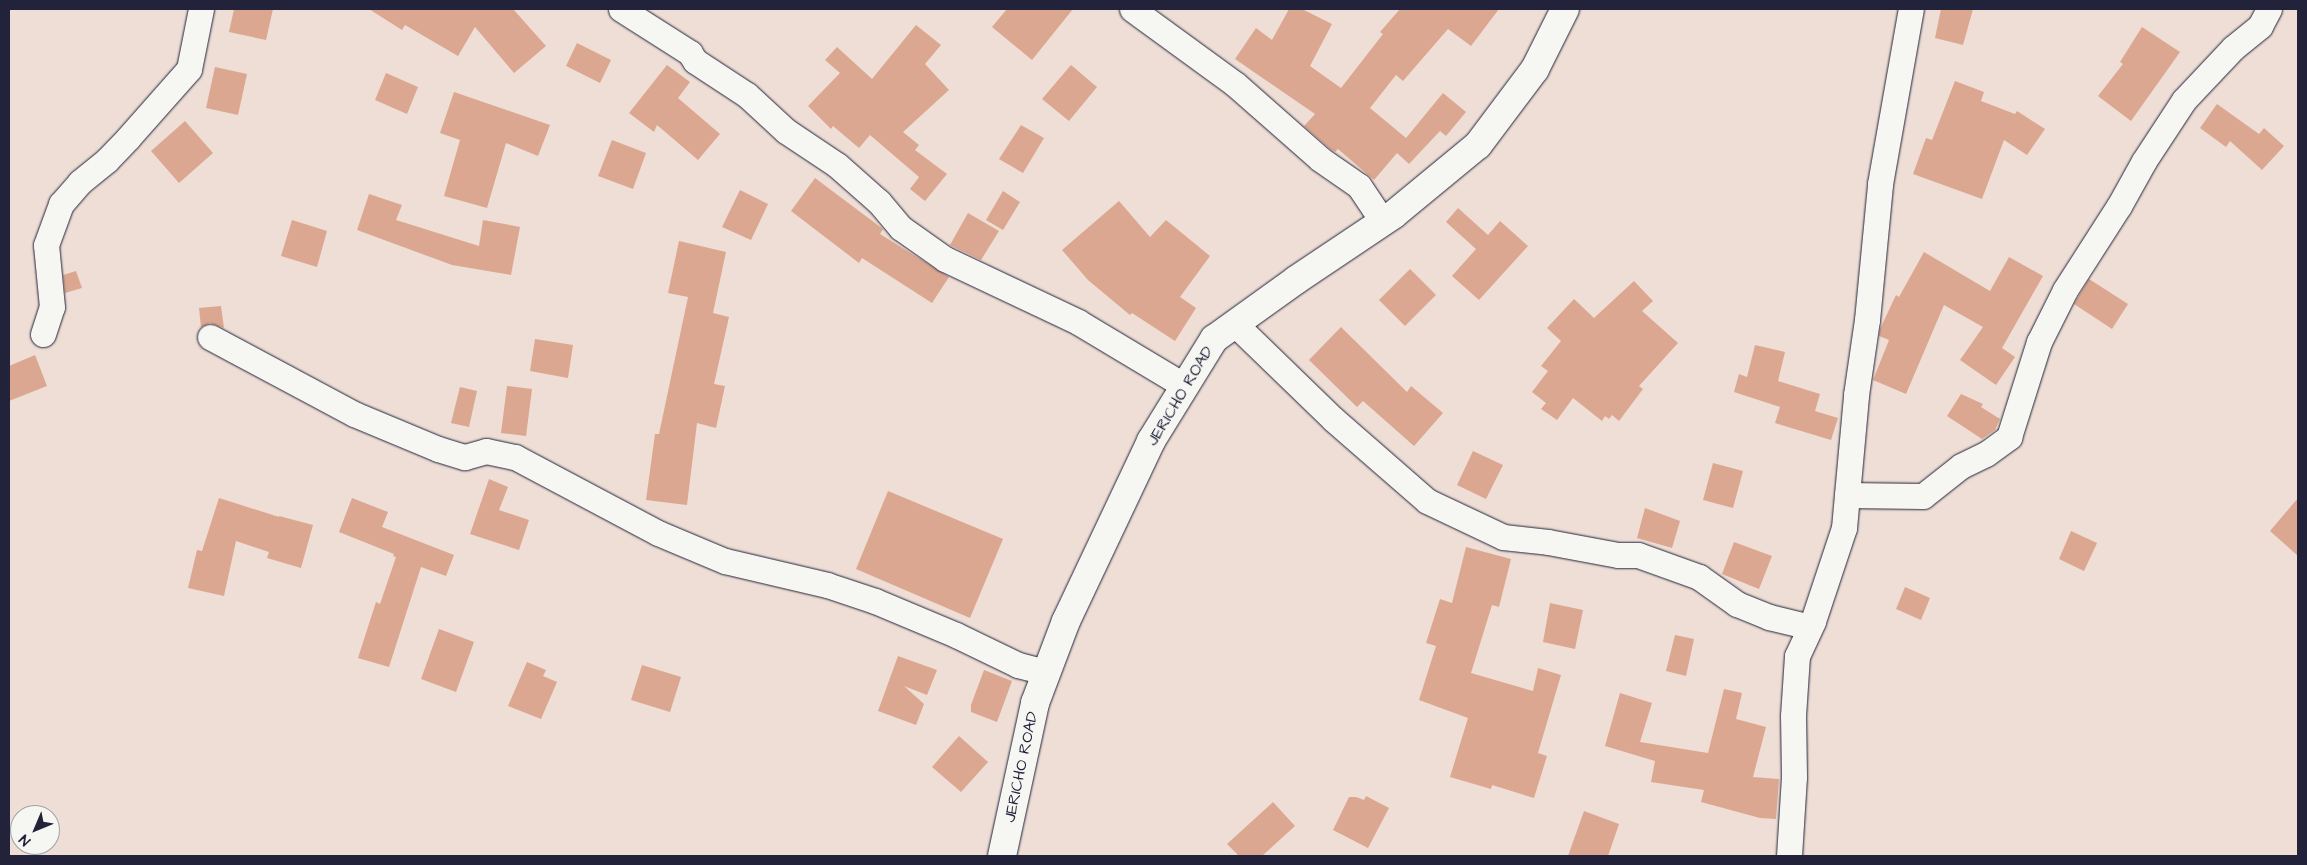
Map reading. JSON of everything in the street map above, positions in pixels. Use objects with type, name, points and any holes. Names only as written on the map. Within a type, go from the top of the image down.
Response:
[{"type":"street","points":[[43,334],[52,308],[46,245],[61,204],[80,182],[107,160],[128,138],[189,69],[201,9]]},
{"type":"street","points":[[621,9],[690,53],[695,61],[747,95],[786,131],[837,165],[878,202],[900,228],[945,259],[1078,322],[1185,386]]},
{"type":"street","points":[[1132,9],[1235,84],[1320,159],[1359,186],[1384,222]]},
{"type":"street","name":"JERICHO ROAD","points":[[1002,856],[1035,703],[1066,621],[1151,441],[1214,339],[1296,280],[1384,222],[1478,145],[1535,68],[1565,9]]},
{"type":"street","points":[[1789,856],[1794,777],[1793,716],[1797,656],[1810,627],[1844,528],[1856,395],[1867,320],[1880,184],[1911,9]]},
{"type":"street","points":[[1847,495],[1923,496],[1961,466],[1986,454],[2009,437],[2039,342],[2065,290],[2119,206],[2144,161],[2184,100],[2233,48],[2260,26],[2269,9]]},
{"type":"street","points":[[1235,324],[1333,419],[1427,501],[1503,537],[1645,558],[1699,577],[1737,604],[1769,616],[1810,627]]},
{"type":"street","points":[[210,337],[354,414],[438,449],[465,457],[486,450],[515,457],[658,533],[725,562],[818,583],[875,601],[956,635],[1018,665],[1046,672]]},
{"type":"building","points":[[234,9],[273,9],[266,40],[229,32]]},
{"type":"building","points":[[369,9],[513,9],[546,46],[514,73],[475,27],[458,56],[405,25],[402,30]]},
{"type":"building","points":[[1007,9],[1073,9],[1032,60],[992,27]]},
{"type":"building","points":[[1289,9],[1302,9],[1332,24],[1310,66],[1341,88],[1383,34],[1380,32],[1400,9],[1499,9],[1471,46],[1448,29],[1403,81],[1396,75],[1370,108],[1406,138],[1443,93],[1466,112],[1446,136],[1440,131],[1409,164],[1397,153],[1374,180],[1338,149],[1335,152],[1329,148],[1304,126],[1315,114],[1235,59],[1256,28],[1272,40]]},
{"type":"building","points":[[1941,9],[1973,9],[1963,45],[1935,38]]},
{"type":"building","points":[[916,25],[941,45],[925,64],[949,90],[903,132],[919,145],[915,150],[947,174],[925,201],[910,189],[919,177],[870,135],[859,148],[833,126],[831,129],[808,106],[840,73],[825,60],[837,47],[872,79]]},
{"type":"building","points":[[2142,27],[2180,52],[2131,121],[2098,96],[2123,64],[2120,62]]},
{"type":"building","points":[[577,43],[611,60],[600,83],[566,66]]},
{"type":"building","points":[[667,65],[690,82],[678,98],[720,134],[698,160],[657,125],[654,132],[629,113]]},
{"type":"building","points":[[1071,65],[1097,87],[1069,121],[1042,99]]},
{"type":"building","points":[[215,67],[247,74],[238,115],[206,108]]},
{"type":"building","points":[[386,73],[418,87],[407,114],[375,100]]},
{"type":"building","points":[[1955,81],[1984,92],[1981,101],[2015,114],[2017,111],[2045,129],[2027,155],[2004,140],[1982,199],[1913,174],[1926,138],[1932,140]]},
{"type":"building","points":[[454,92],[550,125],[538,156],[506,143],[487,208],[444,196],[460,140],[440,133]]},
{"type":"building","points":[[2217,104],[2259,134],[2264,128],[2284,146],[2262,170],[2230,141],[2226,147],[2200,128]]},
{"type":"building","points":[[185,121],[213,153],[179,183],[151,151]]},
{"type":"building","points":[[1021,125],[1044,138],[1023,173],[999,159]]},
{"type":"building","points":[[612,140],[646,153],[633,189],[598,176]]},
{"type":"building","points":[[815,178],[883,229],[880,234],[949,277],[932,303],[862,258],[859,263],[791,211]]},
{"type":"building","points":[[740,190],[768,204],[751,240],[722,227]]},
{"type":"building","points":[[1003,191],[1020,202],[1003,230],[986,220]]},
{"type":"building","points":[[369,194],[402,205],[396,220],[479,246],[483,220],[520,227],[511,275],[452,265],[357,230]]},
{"type":"building","points":[[1119,201],[1150,237],[1166,220],[1210,256],[1180,297],[1196,308],[1175,341],[1132,313],[1130,315],[1088,280],[1062,250]]},
{"type":"building","points":[[1458,208],[1488,235],[1500,221],[1528,246],[1479,300],[1452,276],[1476,249],[1446,222]]},
{"type":"building","points":[[968,213],[999,231],[981,260],[950,245]]},
{"type":"building","points":[[292,220],[327,231],[317,267],[281,256]]},
{"type":"building","points":[[679,241],[726,252],[713,313],[729,317],[714,384],[725,386],[716,428],[697,423],[687,505],[646,500],[655,434],[659,434],[688,297],[668,293]]},
{"type":"building","points":[[1924,252],[1990,291],[2009,257],[2043,276],[2002,348],[2015,357],[1996,385],[1960,360],[1983,327],[1944,305],[1906,394],[1873,380],[1889,340],[1879,336],[1880,329],[1896,295],[1899,297]]},
{"type":"building","points":[[1410,269],[1436,295],[1405,326],[1379,300]]},
{"type":"building","points":[[76,271],[82,288],[65,293],[63,275]]},
{"type":"building","points":[[2089,279],[2128,304],[2112,329],[2074,304]]},
{"type":"building","points":[[1634,281],[1653,301],[1642,311],[1678,343],[1639,386],[1643,389],[1619,421],[1612,415],[1609,419],[1605,416],[1602,421],[1573,398],[1557,420],[1541,409],[1546,403],[1532,392],[1548,371],[1541,366],[1561,341],[1547,328],[1574,299],[1594,318]]},
{"type":"building","points":[[221,306],[224,328],[210,323],[201,327],[199,308]]},
{"type":"building","points":[[1341,327],[1407,392],[1411,386],[1443,413],[1414,446],[1363,401],[1357,407],[1309,360]]},
{"type":"building","points":[[535,339],[573,345],[568,378],[530,371]]},
{"type":"building","points":[[1755,345],[1785,352],[1778,381],[1820,394],[1815,411],[1838,418],[1831,440],[1775,423],[1780,407],[1734,392],[1739,374],[1747,377]]},
{"type":"building","points":[[35,355],[47,386],[9,401],[9,366]]},
{"type":"building","points":[[507,386],[532,389],[526,436],[501,433]]},
{"type":"building","points":[[460,387],[477,391],[469,427],[451,423]]},
{"type":"building","points":[[1961,394],[1983,404],[1981,407],[2000,419],[1995,430],[1982,439],[1947,416]]},
{"type":"building","points":[[1473,451],[1503,465],[1486,499],[1457,485]]},
{"type":"building","points":[[1713,463],[1743,471],[1733,508],[1703,500]]},
{"type":"building","points":[[489,479],[508,487],[499,510],[529,520],[519,550],[470,534]]},
{"type":"building","points":[[888,491],[1003,539],[970,618],[856,569]]},
{"type":"building","points":[[219,498],[279,517],[313,525],[301,568],[267,558],[269,552],[236,541],[224,596],[188,588],[197,550],[202,551]]},
{"type":"building","points":[[352,498],[388,512],[382,527],[454,555],[446,576],[421,567],[389,667],[358,658],[376,602],[380,604],[396,557],[393,556],[394,554],[339,532]]},
{"type":"building","points":[[2298,498],[2298,556],[2270,531]]},
{"type":"building","points":[[1645,508],[1680,521],[1672,548],[1637,538]]},
{"type":"building","points":[[2071,531],[2097,543],[2084,571],[2059,559]]},
{"type":"building","points":[[1734,542],[1772,556],[1759,589],[1722,574]]},
{"type":"building","points":[[1466,547],[1511,559],[1499,607],[1492,605],[1471,673],[1533,691],[1538,668],[1561,675],[1538,753],[1547,756],[1534,798],[1492,785],[1491,789],[1450,777],[1468,718],[1419,700],[1436,646],[1426,643],[1440,599],[1452,603]]},
{"type":"building","points":[[1905,587],[1930,598],[1921,620],[1896,609]]},
{"type":"building","points":[[1550,603],[1583,610],[1575,649],[1543,642]]},
{"type":"building","points":[[439,629],[474,642],[456,692],[421,679]]},
{"type":"building","points":[[1675,635],[1694,639],[1686,676],[1666,671]]},
{"type":"building","points":[[898,656],[937,670],[927,695],[904,686],[924,704],[916,725],[878,711]]},
{"type":"building","points":[[527,662],[546,670],[543,676],[557,682],[541,719],[508,706]]},
{"type":"building","points":[[642,665],[681,677],[670,712],[631,700]]},
{"type":"building","points":[[984,670],[1012,681],[997,722],[971,712],[971,705]]},
{"type":"building","points":[[1724,689],[1742,693],[1736,719],[1766,727],[1753,777],[1779,779],[1776,819],[1760,818],[1701,802],[1704,790],[1651,782],[1655,761],[1605,746],[1620,693],[1652,703],[1640,742],[1708,753]]},
{"type":"building","points":[[959,736],[988,762],[961,792],[932,767]]},
{"type":"building","points":[[1366,796],[1389,808],[1368,848],[1333,830],[1349,797],[1364,800]]},
{"type":"building","points":[[1273,802],[1295,826],[1262,856],[1239,856],[1227,844]]},
{"type":"building","points":[[1584,811],[1619,824],[1608,856],[1568,856]]}]
